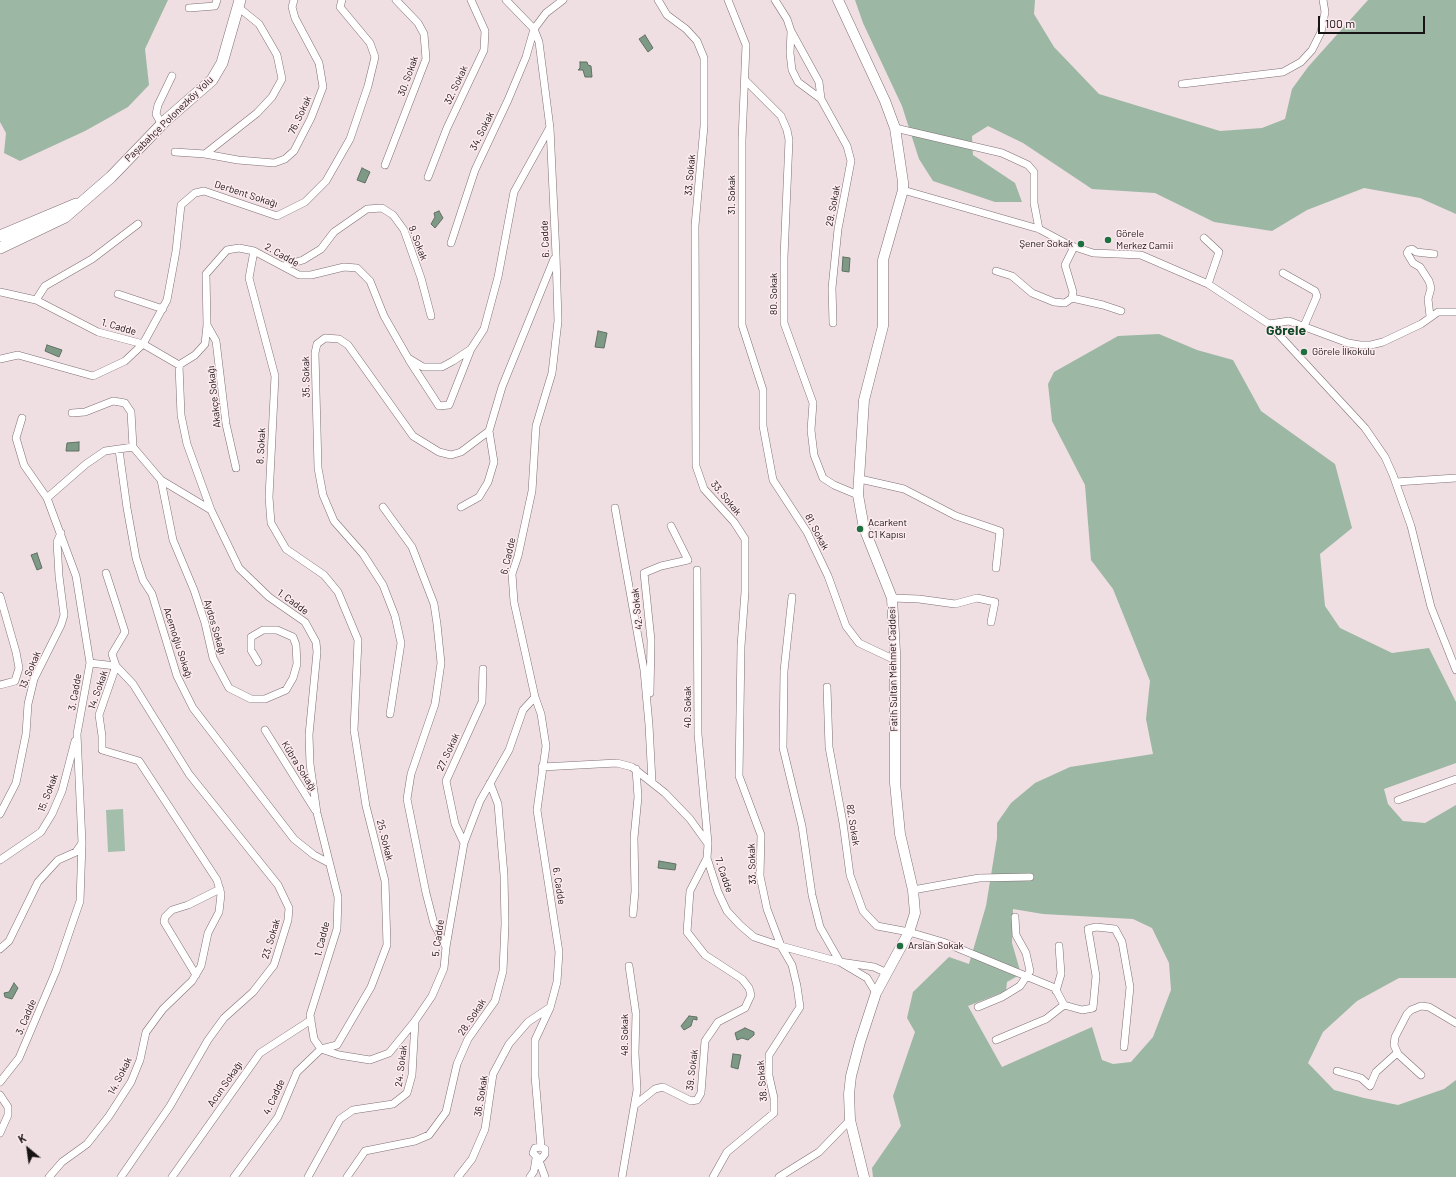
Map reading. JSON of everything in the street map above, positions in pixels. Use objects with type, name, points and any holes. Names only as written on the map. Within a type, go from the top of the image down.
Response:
[{"type":"main road","name":"Fatih Sultan Mehmet Caddesi","points":[[838,0],[885,101],[895,128],[902,170],[903,190],[883,260],[883,326],[864,400],[858,495],[864,528],[892,598],[895,660],[894,758],[897,808],[900,834],[913,890],[915,913],[909,932],[876,993],[851,1076],[849,1094],[850,1120],[864,1177]]},
{"type":"main road","name":"Paşabahçe Polonezköy Yolu","points":[[0,248],[65,217],[110,177],[162,125],[212,80],[222,63],[239,4]]},
{"type":"main road","name":"Paşabahçe Polonezköy Yolu","points":[[0,236],[82,201]]},
{"type":"main road","points":[[0,240],[18,228]]},
{"type":"street","points":[[189,8],[215,6],[217,0]]},
{"type":"street","name":"76. Sokak","points":[[175,152],[205,154],[238,160],[274,163],[285,159],[294,151],[312,118],[323,87],[319,63],[295,18],[292,7],[294,0]]},
{"type":"street","name":"Derbent Sokağı","points":[[0,359],[18,355],[93,376],[125,361],[144,344],[167,300],[176,251],[181,205],[195,193],[204,191],[220,195],[277,216],[305,202],[326,181],[350,139],[368,86],[375,57],[370,43],[340,7],[342,0]]},
{"type":"street","name":"30. Sokak","points":[[385,165],[426,59],[424,34],[418,23],[396,0]]},
{"type":"street","name":"32. Sokak","points":[[428,177],[447,128],[484,50],[485,31],[471,0]]},
{"type":"street","name":"6. Cadde","points":[[506,0],[534,29],[539,42],[550,128],[556,255],[558,321],[552,373],[536,426],[532,491],[518,556],[512,574],[514,602],[535,697],[541,714],[546,746],[536,810],[559,952],[557,982],[550,1008],[535,1040],[534,1076],[541,1146]]},
{"type":"street","points":[[534,29],[546,13],[563,0]]},
{"type":"street","name":"33. Sokak","points":[[658,0],[666,15],[686,29],[697,41],[704,58],[704,126],[695,226],[696,466],[704,489],[734,522],[745,539],[745,592],[742,646],[739,776],[761,835],[762,882],[767,910],[781,946]]},
{"type":"street","name":"31. Sokak","points":[[728,0],[746,45],[746,81],[742,140],[742,325],[763,390]]},
{"type":"street","name":"29. Sokak","points":[[775,0],[787,19],[791,31],[820,82],[821,99]]},
{"type":"street","points":[[1182,84],[1283,72],[1301,62],[1312,50],[1321,32],[1325,12],[1323,0]]},
{"type":"street","points":[[205,154],[258,113],[272,97],[282,79],[277,55],[259,24],[239,4]]},
{"type":"street","name":"34. Sokak","points":[[451,243],[475,170],[520,72],[534,29]]},
{"type":"street","name":"29. Sokak","points":[[791,31],[790,53],[792,70],[798,82],[821,99],[847,146],[851,161],[837,237],[832,288],[833,323]]},
{"type":"street","points":[[162,125],[156,114],[158,105],[172,76]]},
{"type":"street","name":"80. Sokak","points":[[746,81],[781,116],[787,130],[789,140],[784,258],[784,323],[813,403],[811,430],[814,455],[823,478],[834,485],[858,495]]},
{"type":"street","points":[[408,358],[423,367],[442,367],[471,349],[484,329],[498,277],[514,192],[550,128]]},
{"type":"street","points":[[895,128],[1002,153],[1028,165],[1034,172],[1034,203],[1039,229]]},
{"type":"street","points":[[903,190],[1039,229],[1074,247],[1092,253],[1140,255],[1208,284],[1269,324],[1365,428],[1385,457],[1396,482],[1411,526],[1431,607],[1453,655],[1456,670]]},
{"type":"street","name":"9. Sokak","points":[[283,266],[303,260],[321,249],[334,232],[367,209],[382,208],[393,215],[404,230],[421,278],[431,316]]},
{"type":"street","points":[[36,300],[45,286],[92,259],[138,224]]},
{"type":"street","points":[[1204,238],[1219,252],[1208,284]]},
{"type":"street","points":[[1072,298],[1073,292],[1065,265],[1074,247]]},
{"type":"street","name":"2. Cadde","points":[[179,365],[195,355],[205,344],[207,325],[206,274],[227,250],[239,248],[254,252],[299,275],[311,275],[344,267],[357,268],[370,281],[384,316],[408,358],[439,406],[449,405],[471,349]]},
{"type":"street","points":[[1430,316],[1428,299],[1431,288],[1429,281],[1420,267],[1413,263],[1407,253],[1412,249],[1434,254]]},
{"type":"street","name":"8. Sokak","points":[[254,252],[249,278],[275,376],[269,497],[271,523],[286,549],[324,575],[338,592],[349,615]]},
{"type":"street","points":[[461,507],[479,497],[488,482],[494,462],[489,431],[502,387],[556,255]]},
{"type":"street","points":[[996,271],[1012,276],[1032,293],[1054,302],[1065,302],[1072,298],[1121,311]]},
{"type":"street","points":[[1284,273],[1316,291],[1317,296],[1304,326]]},
{"type":"street","name":"1. Cadde","points":[[1,290],[36,300],[98,332],[144,344],[179,365],[182,415],[187,444],[211,510],[239,568],[269,597],[305,622],[316,642],[318,652],[309,735],[310,764],[317,813],[338,897],[337,929],[310,1015],[314,1039],[321,1049]]},
{"type":"street","points":[[118,294],[163,309]]},
{"type":"street","points":[[1269,324],[1289,321],[1348,342],[1360,345],[1371,345],[1383,342],[1421,324],[1430,316],[1438,312],[1456,312]]},
{"type":"street","name":"Akakçe Sokağı","points":[[207,325],[216,341],[226,424],[236,468]]},
{"type":"street","name":"35. Sokak","points":[[390,714],[401,643],[395,616],[383,585],[363,554],[334,521],[323,495],[318,468],[315,353],[317,344],[325,338],[338,339],[348,345],[413,436],[434,449],[451,455],[461,452],[489,431]]},
{"type":"street","name":"81. Sokak","points":[[763,390],[763,426],[773,480],[807,532],[828,576],[846,626],[859,643],[895,660]]},
{"type":"street","points":[[72,413],[85,412],[113,401],[125,403],[131,412],[133,447],[162,480],[211,510]]},
{"type":"street","name":"3. Cadde","points":[[0,1082],[19,1058],[56,971],[80,901],[82,843],[77,734],[90,663],[76,576],[47,498],[24,465],[16,438],[22,418]]},
{"type":"street","points":[[47,498],[86,464],[105,451],[133,447]]},
{"type":"street","name":"Acemoğlu Sokağı","points":[[119,450],[136,558],[143,580],[152,594],[177,676],[193,708],[294,839],[314,855],[329,863]]},
{"type":"street","points":[[860,478],[904,489],[956,516],[1000,531],[996,568]]},
{"type":"street","points":[[1396,482],[1456,478]]},
{"type":"street","name":"Aydos Sokağı","points":[[162,480],[173,540],[194,590],[205,623],[213,658],[229,688],[251,699],[265,699],[286,690],[293,678],[297,664],[296,645],[293,637],[277,630],[263,630],[251,637],[251,650],[258,662]]},
{"type":"street","points":[[383,506],[412,547],[434,604],[437,624],[441,663],[436,704],[411,774],[408,799],[426,893],[434,924],[446,947]]},
{"type":"street","name":"42. Sokak","points":[[615,508],[644,670],[652,782]]},
{"type":"street","name":"42. Sokak","points":[[649,725],[651,640],[644,574],[661,566],[688,560],[670,526]]},
{"type":"street","name":"13. Sokak","points":[[0,814],[16,783],[26,734],[28,704],[34,679],[61,625],[64,615],[59,576],[57,542],[61,533]]},
{"type":"street","name":"40. Sokak","points":[[697,570],[698,734],[708,844]]},
{"type":"street","name":"14. Sokak","points":[[49,1177],[62,1162],[87,1144],[109,1116],[131,1082],[140,1060],[146,1032],[163,1009],[192,981],[201,966],[208,933],[219,912],[221,894],[217,880],[139,761],[102,750],[99,715],[116,666],[112,654],[125,632],[106,573]]},
{"type":"street","points":[[0,596],[19,668],[15,681],[0,685]]},
{"type":"street","points":[[792,597],[784,671],[783,748],[802,826],[812,895],[820,927],[840,962],[867,978],[876,993]]},
{"type":"street","points":[[892,598],[919,599],[954,604],[976,598],[995,602],[991,622]]},
{"type":"street","name":"25. Sokak","points":[[321,1049],[337,1045],[371,987],[386,945],[385,881],[366,806],[354,730],[358,640],[349,615]]},
{"type":"street","points":[[90,663],[116,666]]},
{"type":"street","name":"23. Sokak","points":[[116,666],[134,684],[189,774],[278,885],[289,908],[288,920],[274,965],[253,992],[224,1018],[208,1040],[170,1106],[121,1177]]},
{"type":"street","name":"27. Sokak","points":[[464,843],[455,824],[446,781],[482,702],[483,670]]},
{"type":"street","name":"82. Sokak","points":[[827,687],[829,747],[843,823],[850,875],[863,911],[877,926],[909,932],[943,942],[1055,988],[1056,991]]},
{"type":"street","name":"5. Cadde","points":[[321,1049],[339,1055],[370,1060],[389,1052],[415,1021],[432,996],[444,968],[446,947],[464,843],[480,801],[509,750],[523,710],[535,697]]},
{"type":"street","name":"Kübra Sokağı","points":[[265,730],[317,813]]},
{"type":"street","name":"15. Sokak","points":[[0,860],[41,832],[52,814],[62,791],[77,734]]},
{"type":"street","points":[[542,768],[617,763],[632,767],[652,782],[690,819],[708,844]]},
{"type":"street","points":[[633,914],[635,891],[634,838],[638,797],[636,769]]},
{"type":"street","points":[[1398,800],[1456,778]]},
{"type":"street","name":"28. Sokak","points":[[347,1177],[365,1151],[415,1141],[429,1135],[446,1112],[457,1064],[468,1039],[494,1001],[502,971],[505,924],[504,875],[498,804],[490,783]]},
{"type":"street","points":[[0,949],[9,941],[38,882],[58,860],[76,852],[82,843]]},
{"type":"street","name":"7. Cadde","points":[[708,844],[707,858],[718,892],[727,911],[740,925],[754,936],[781,946],[840,962],[874,967],[887,973]]},
{"type":"street","name":"39. Sokak","points":[[635,1105],[655,1089],[663,1088],[691,1101],[697,1100],[701,1093],[705,1041],[718,1022],[745,1008],[751,995],[749,988],[742,979],[706,955],[687,932],[690,891],[707,858]]},
{"type":"street","points":[[913,890],[979,878],[1030,877]]},
{"type":"street","points":[[196,975],[164,922],[164,917],[172,910],[188,905],[220,889]]},
{"type":"street","points":[[978,1007],[1002,997],[1020,986],[1030,971],[1026,953],[1016,935],[1015,917]]},
{"type":"street","points":[[1059,946],[1061,974],[1056,991],[1064,1005],[1082,1010],[1092,1008],[1096,976],[1088,929],[1096,927],[1115,929],[1122,942],[1130,987],[1124,1047]]},
{"type":"street","name":"38. Sokak","points":[[713,1177],[727,1152],[774,1113],[774,1098],[769,1076],[769,1055],[800,1007],[792,965],[781,946]]},
{"type":"street","name":"48. Sokak","points":[[628,966],[636,1014],[635,1053],[637,1090],[635,1105]]},
{"type":"street","points":[[996,1040],[1046,1019],[1064,1005]]},
{"type":"street","points":[[1422,1075],[1397,1053],[1394,1045],[1395,1037],[1411,1010],[1421,1006],[1429,1007],[1456,1023]]},
{"type":"street","name":"36. Sokak","points":[[458,1177],[472,1159],[486,1129],[494,1074],[508,1044],[528,1022],[550,1008]]},
{"type":"street","name":"Acun Sokağı","points":[[172,1177],[260,1053],[311,1020]]},
{"type":"street","name":"24. Sokak","points":[[308,1177],[340,1119],[353,1110],[393,1104],[407,1093],[412,1075],[415,1021]]},
{"type":"street","name":"4. Cadde","points":[[234,1177],[278,1117],[297,1072],[321,1049]]},
{"type":"street","points":[[1337,1071],[1361,1078],[1370,1086],[1376,1072],[1397,1053]]},
{"type":"street","points":[[0,1095],[8,1108],[8,1115],[0,1133]]},
{"type":"street","points":[[622,1177],[635,1105]]},
{"type":"street","points":[[778,1177],[819,1152],[850,1120]]},
{"type":"street","points":[[541,1146],[544,1149],[545,1154],[546,1177],[534,1155],[534,1149],[541,1146]]},
{"type":"street","points":[[537,1158],[542,1158],[545,1154]]},
{"type":"street","points":[[530,1177],[534,1171],[537,1158]]},
{"type":"shaded area","points":[[0,0],[168,0],[145,49],[149,85],[128,107],[85,131],[20,161],[4,153],[6,133],[0,122]]},
{"type":"shaded area","points":[[855,0],[1035,0],[1034,14],[1054,47],[1099,94],[1220,131],[1262,128],[1285,119],[1292,89],[1308,67],[1368,0],[1456,0],[1456,214],[1420,198],[1364,188],[1307,210],[1272,231],[1214,222],[1155,193],[1092,189],[1023,143],[988,126],[972,136],[973,155],[1015,183],[1022,202],[995,202],[933,181],[919,159],[902,106],[863,23]]},
{"type":"shaded area","points":[[645,35],[653,48],[648,52],[639,39]]},
{"type":"shaded area","points":[[580,62],[587,62],[588,65],[591,66],[592,77],[585,77],[583,70],[578,70],[580,68]]},
{"type":"shaded area","points":[[362,168],[370,172],[365,183],[357,180]]},
{"type":"shaded area","points":[[439,211],[443,218],[435,228],[431,224],[435,217],[434,213]]},
{"type":"shaded area","points":[[843,257],[850,258],[849,272],[842,271]]},
{"type":"shaded area","points":[[598,331],[607,333],[604,348],[595,347]]},
{"type":"shaded area","points":[[1159,334],[1197,350],[1233,360],[1261,411],[1335,464],[1352,528],[1320,554],[1325,606],[1340,628],[1392,653],[1429,648],[1456,702],[1456,763],[1384,789],[1388,804],[1403,821],[1425,823],[1456,805],[1456,978],[1399,978],[1357,1001],[1323,1032],[1308,1063],[1334,1090],[1398,1105],[1444,1089],[1456,1080],[1456,1177],[873,1177],[872,1168],[901,1126],[893,1096],[915,1032],[907,1018],[913,992],[949,957],[969,964],[986,906],[997,838],[997,823],[1011,803],[1035,783],[1070,767],[1153,754],[1146,719],[1150,681],[1113,589],[1091,560],[1085,485],[1052,421],[1048,384],[1054,372],[1118,336]],"holes":[[[1013,909],[1043,914],[1133,919],[1152,928],[1169,963],[1171,990],[1153,1037],[1131,1062],[1113,1064],[1102,1060],[1092,1027],[1002,1067],[968,1006],[1006,991],[1007,982],[1021,974],[1012,943]]]},
{"type":"shaded area","points":[[47,345],[62,350],[59,357],[45,351]]},
{"type":"shaded area","points":[[79,442],[79,451],[66,451],[67,443]]},
{"type":"shaded area","points":[[37,553],[42,568],[37,570],[31,555]]},
{"type":"shaded area","points":[[123,809],[125,851],[108,852],[106,810]]},
{"type":"shaded area","points":[[659,861],[676,864],[675,870],[658,868]]},
{"type":"shaded area","points":[[14,983],[18,988],[12,999],[5,997],[4,993],[9,992]]},
{"type":"shaded area","points":[[689,1016],[697,1017],[697,1020],[693,1019],[691,1026],[684,1030],[681,1026]]},
{"type":"shaded area","points":[[745,1028],[754,1032],[754,1035],[748,1040],[742,1038],[737,1040],[735,1033]]},
{"type":"shaded area","points":[[733,1054],[741,1055],[738,1069],[731,1067]]},
{"type":"place","name":"Görele Merkez Camii","points":[[1108,240]]},
{"type":"place","name":"Şener Sokak","points":[[1081,244]]},
{"type":"place","name":"Görele İlkokulu","points":[[1304,352]]},
{"type":"place","name":"Acarkent C1 Kapısı","points":[[860,529]]},
{"type":"place","name":"Arslan Sokak","points":[[900,946]]},
{"type":"district","name":"Görele","points":[[1286,330]]}]
